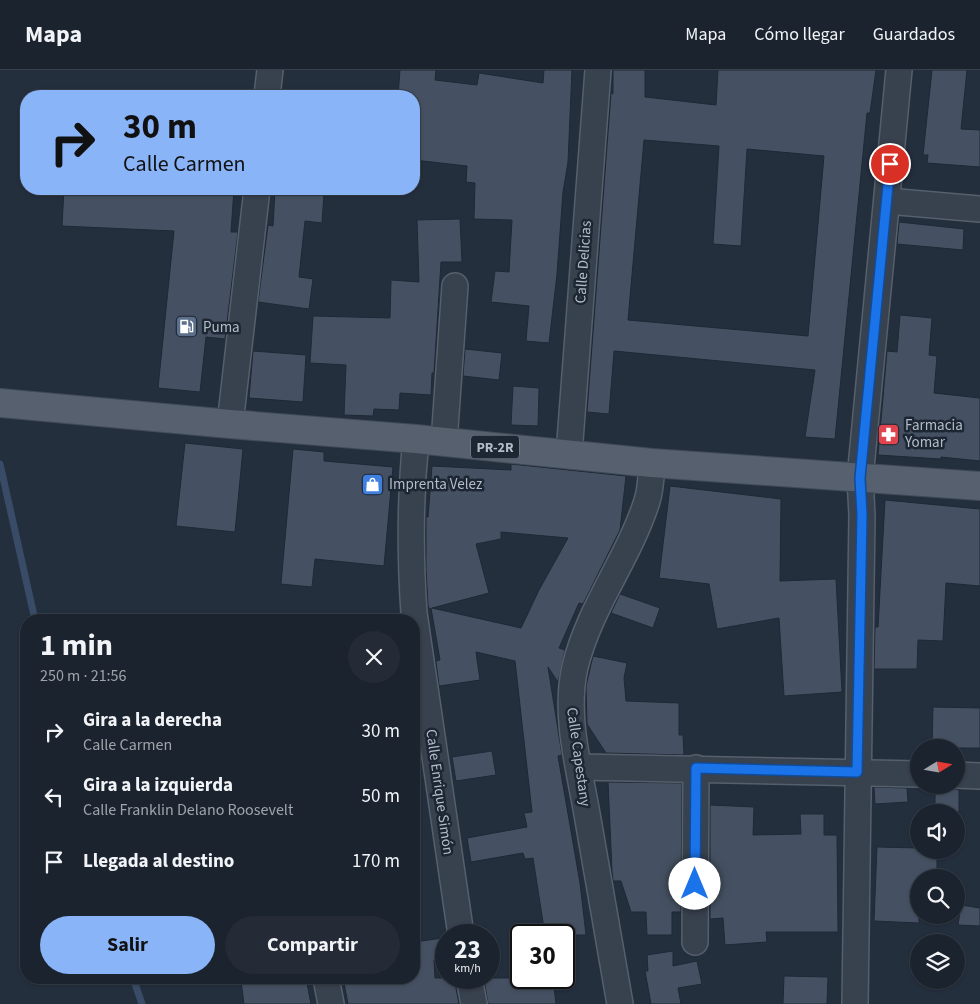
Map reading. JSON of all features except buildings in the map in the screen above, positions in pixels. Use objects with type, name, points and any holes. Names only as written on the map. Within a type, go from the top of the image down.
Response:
[{"type":"main road","name":"PR-2R","points":[[5,403],[416,439],[652,463],[980,486]]},
{"type":"street","points":[[268,90],[270,70]]},
{"type":"street","name":"Calle Delicias","points":[[569,454],[598,70]]},
{"type":"street","points":[[855,1004],[862,515],[860,478],[899,70]]},
{"type":"street","points":[[230,424],[256,195]]},
{"type":"street","points":[[887,201],[980,208]]},
{"type":"street","points":[[444,442],[455,286]]},
{"type":"street","name":"Calle Enrique Simón","points":[[414,614],[410,564],[412,475],[416,439]]},
{"type":"street","name":"Calle Capestany","points":[[620,1004],[579,767],[571,713],[572,686],[575,666],[597,608],[639,523],[648,499],[652,463]]},
{"type":"street","name":"Calle Enrique Simón","points":[[420,654],[459,924]]},
{"type":"street","points":[[579,767],[910,774]]},
{"type":"street","points":[[695,942],[696,768]]},
{"type":"street","points":[[965,775],[980,776]]},
{"type":"street","points":[[327,984],[331,1004]]},
{"type":"street","points":[[471,989],[474,1004]]},
{"type":"waterway","points":[[0,464],[34,614]]},
{"type":"waterway","points":[[135,984],[142,1004]]},
{"type":"place","name":"Puma","points":[[187,327]]},
{"type":"place","name":"Farmacia Yomar","points":[[889,434]]},
{"type":"place","name":"Imprenta Velez","points":[[373,484]]},
{"type":"route","points":[[695,884],[696,768],[857,772],[862,515],[860,478],[890,164]]}]
